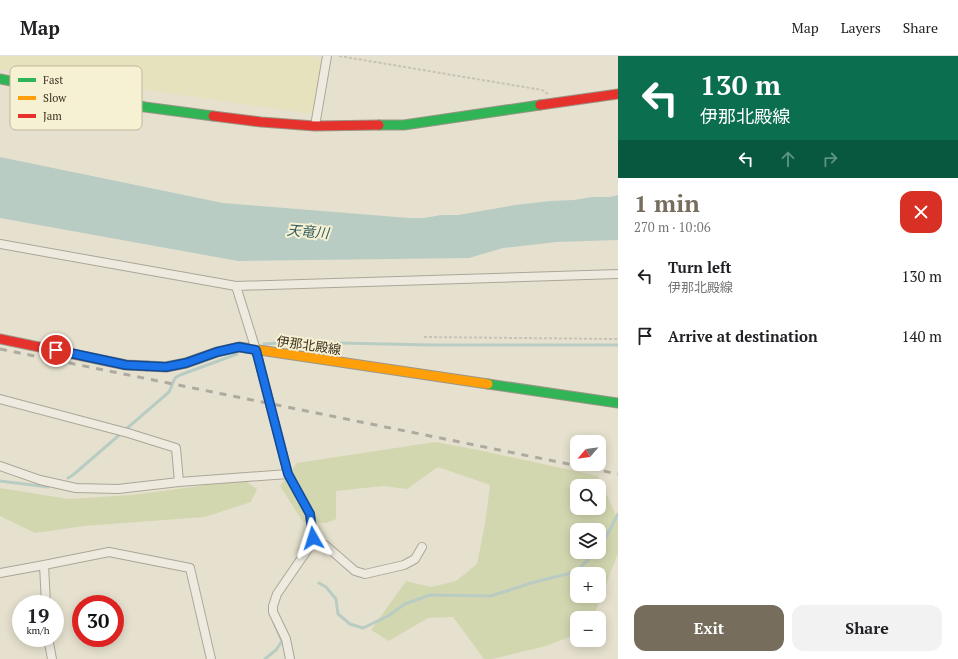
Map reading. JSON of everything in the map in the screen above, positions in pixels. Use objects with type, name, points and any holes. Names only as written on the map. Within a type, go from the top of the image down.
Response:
[{"type":"main road","points":[[0,79],[10,81]]},
{"type":"main road","points":[[142,106],[261,122],[315,126],[404,125],[558,104],[618,94]]},
{"type":"main road","name":"伊那北殿線","points":[[0,338],[126,365],[166,367],[186,363],[217,352],[239,347],[618,403]]},
{"type":"street","points":[[315,126],[327,56]]},
{"type":"street","points":[[0,244],[236,286],[618,274]]},
{"type":"street","points":[[236,286],[256,350],[288,474],[310,514],[313,538],[312,543],[277,594],[273,606],[273,612],[286,639],[290,659]]},
{"type":"street","points":[[0,399],[128,433],[176,448],[178,482]]},
{"type":"street","points":[[0,466],[40,480],[76,488],[118,490],[178,482],[288,474]]},
{"type":"street","points":[[312,543],[325,546],[355,571],[365,574],[404,565],[415,559],[422,547]]},
{"type":"street","points":[[0,572],[108,552],[190,568],[211,659]]},
{"type":"street","points":[[44,565],[46,595]]},
{"type":"street","points":[[50,647],[52,659]]},
{"type":"path","points":[[339,56],[542,90],[553,97],[558,104]]},
{"type":"path","points":[[424,337],[618,339]]},
{"type":"shaded area","points":[[0,56],[310,56],[322,58],[312,114],[142,89],[142,66],[10,66],[10,70],[0,69]]},
{"type":"green space","points":[[435,442],[478,450],[598,476],[599,479],[570,479],[570,515],[606,515],[606,494],[618,520],[618,553],[606,584],[606,567],[570,567],[570,603],[599,603],[596,611],[570,611],[570,637],[546,646],[492,659],[484,659],[453,617],[428,618],[389,641],[371,630],[406,581],[431,587],[456,581],[477,564],[485,524],[490,485],[438,467],[407,489],[383,486],[336,491],[336,519],[326,523],[303,522],[280,486],[297,463]]},
{"type":"green space","points":[[234,473],[257,489],[251,502],[205,517],[84,526],[35,533],[0,516],[0,488],[69,499],[131,495],[200,486]]},
{"type":"water","name":"天竜川","points":[[0,157],[223,203],[409,218],[458,215],[515,205],[592,197],[610,197],[618,195],[618,240],[557,242],[503,248],[469,258],[238,261],[0,218]]},
{"type":"waterway","points":[[264,344],[292,342],[432,345],[618,345]]},
{"type":"waterway","points":[[68,478],[169,392],[175,378],[237,354]]},
{"type":"waterway","points":[[0,481],[48,487]]},
{"type":"waterway","points":[[606,537],[618,514]]},
{"type":"waterway","points":[[319,583],[326,587],[336,599],[338,614],[350,624],[363,628],[388,616],[405,604],[430,595],[491,596],[531,583],[575,572],[589,559]]},
{"type":"waterway","points":[[265,659],[276,650],[282,641],[274,623]]},
{"type":"railway","points":[[0,349],[618,474]]},
{"type":"traffic: fast","points":[[0,79],[10,81]]},
{"type":"traffic: fast","points":[[379,125],[404,125],[540,105]]},
{"type":"traffic: fast","points":[[142,106],[213,116]]},
{"type":"traffic: fast","points":[[488,384],[618,403]]},
{"type":"traffic: slow","points":[[147,366],[166,367],[186,363],[217,352],[239,347],[488,384]]},
{"type":"traffic: jam","points":[[540,105],[618,94]]},
{"type":"traffic: jam","points":[[213,116],[261,122],[315,126],[379,125]]},
{"type":"traffic: jam","points":[[0,339],[126,365],[147,366]]},
{"type":"route","points":[[56,350],[126,365],[166,367],[186,363],[217,352],[239,347],[256,350],[288,474],[310,514],[313,538]]}]
